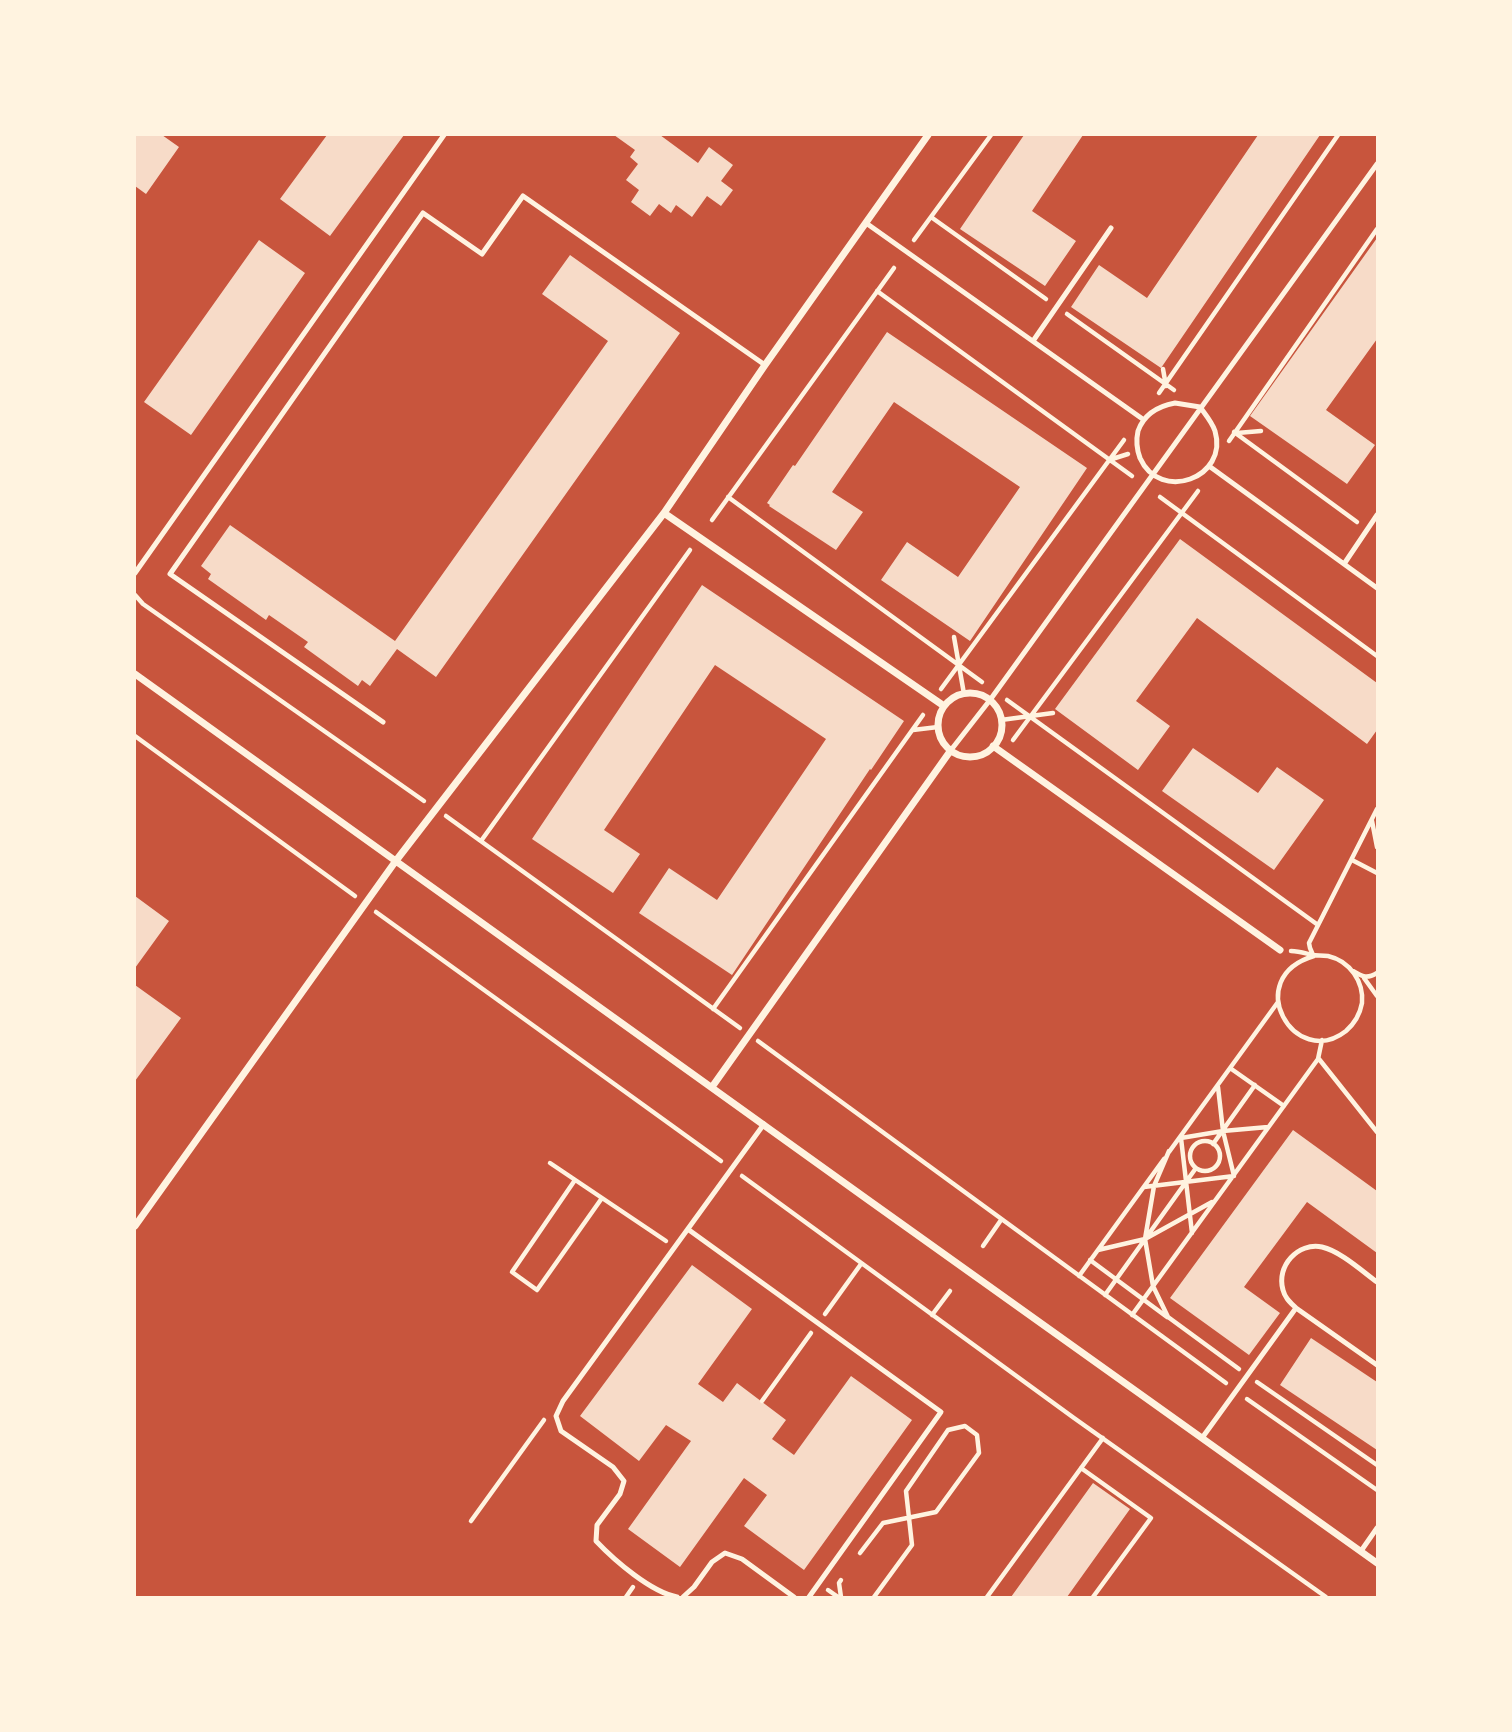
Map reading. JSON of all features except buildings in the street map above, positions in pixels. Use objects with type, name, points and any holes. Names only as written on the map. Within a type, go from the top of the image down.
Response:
[{"type":"street","points":[[135,1226],[395,862],[664,513],[928,135]]},
{"type":"street","points":[[664,513],[944,706]]},
{"type":"street","points":[[135,674],[1377,1563]]},
{"type":"street","points":[[964,694],[981,695],[990,700],[997,708],[1002,728],[993,746],[978,756],[968,757],[959,755],[944,744],[939,734],[939,715],[951,699],[964,694]]},
{"type":"street","points":[[993,746],[1280,950]]},
{"type":"street","points":[[712,1087],[951,750]]},
{"type":"lane","points":[[135,573],[444,135]]},
{"type":"lane","points":[[951,750],[990,700],[1377,164]]},
{"type":"lane","points":[[383,722],[170,573],[423,213],[482,254],[523,196],[765,365]]},
{"type":"lane","points":[[866,223],[1144,420]]},
{"type":"lane","points":[[1033,341],[1111,228]]},
{"type":"lane","points":[[1188,404],[1200,407],[1216,438],[1214,455],[1209,466],[1188,481],[1163,480],[1152,474],[1138,454],[1136,442],[1144,420],[1152,411],[1163,405],[1188,404]]},
{"type":"lane","points":[[1209,466],[1377,588]]},
{"type":"lane","points":[[1344,564],[1377,515]]},
{"type":"lane","points":[[677,1597],[663,1595],[611,1557],[596,1541],[597,1525],[620,1494],[624,1481],[612,1467],[561,1431],[556,1416],[563,1401],[764,1124]]},
{"type":"lane","points":[[689,1230],[941,1412],[809,1597]]},
{"type":"lane","points":[[1377,1282],[1335,1252],[1312,1246],[1291,1256],[1282,1277],[1282,1289],[1287,1300],[1377,1364]]},
{"type":"lane","points":[[1202,1438],[1296,1308]]},
{"type":"lane","points":[[1361,1551],[1377,1528]]},
{"type":"lane","points":[[683,1597],[712,1563],[725,1553],[742,1559],[794,1597]]},
{"type":"path","points":[[914,240],[990,135]]},
{"type":"path","points":[[1154,399],[1338,135]]},
{"type":"path","points":[[1228,443],[1377,229]]},
{"type":"path","points":[[712,520],[894,268]]},
{"type":"path","points":[[877,292],[1132,476]]},
{"type":"path","points":[[1163,369],[1170,404]]},
{"type":"path","points":[[1224,425],[1367,530]]},
{"type":"path","points":[[1216,438],[1261,430]]},
{"type":"path","points":[[942,689],[1129,433]]},
{"type":"path","points":[[1013,740],[1198,490]]},
{"type":"path","points":[[728,497],[982,682]]},
{"type":"path","points":[[1160,498],[1377,656]]},
{"type":"path","points":[[481,841],[690,550]]},
{"type":"path","points":[[954,637],[964,694]]},
{"type":"path","points":[[1007,700],[1318,925]]},
{"type":"path","points":[[1001,720],[1053,713]]},
{"type":"path","points":[[713,1009],[923,715]]},
{"type":"path","points":[[912,730],[938,727]]},
{"type":"path","points":[[135,736],[932,1315],[1326,1597]]},
{"type":"path","points":[[1377,809],[1377,846]]},
{"type":"path","points":[[1314,956],[1309,943],[1375,821]]},
{"type":"path","points":[[1352,860],[1377,873]]},
{"type":"path","points":[[1280,950],[1304,951],[1314,956]]},
{"type":"path","points":[[1352,970],[1359,982],[1361,1008],[1356,1020],[1347,1030],[1322,1040],[1296,1033],[1286,1023],[1279,1010],[1277,995],[1280,981],[1288,969],[1300,960],[1328,956],[1342,962],[1363,978],[1377,996]]},
{"type":"path","points":[[1363,978],[1377,973]]},
{"type":"path","points":[[1079,1276],[1278,1002]]},
{"type":"path","points":[[1132,1315],[1318,1059],[1322,1040]]},
{"type":"path","points":[[1318,1059],[1377,1132]]},
{"type":"path","points":[[1230,1068],[1284,1106]]},
{"type":"path","points":[[1213,1144],[1255,1085]]},
{"type":"path","points":[[1217,1086],[1223,1131],[1234,1176]]},
{"type":"path","points":[[1192,1233],[1181,1138],[1269,1127]]},
{"type":"path","points":[[1204,1141],[1213,1144],[1219,1151],[1217,1165],[1204,1171],[1196,1168],[1192,1164],[1190,1154],[1194,1145],[1204,1141]]},
{"type":"path","points":[[1168,1317],[1153,1286],[1145,1239],[1154,1186],[1169,1151]]},
{"type":"path","points":[[550,1163],[675,1248]]},
{"type":"path","points":[[1105,1295],[1196,1168]]},
{"type":"path","points":[[1143,1187],[1234,1176]]},
{"type":"path","points":[[575,1180],[512,1272],[537,1290],[602,1198]]},
{"type":"path","points":[[1097,1250],[1145,1239],[1215,1200]]},
{"type":"path","points":[[983,1246],[1001,1220]]},
{"type":"path","points":[[1090,1261],[1377,1465]]},
{"type":"path","points":[[932,1315],[950,1291]]},
{"type":"path","points":[[471,1521],[547,1417],[556,1416]]},
{"type":"path","points":[[853,1563],[883,1522],[909,1517],[936,1512],[979,1453],[977,1435],[965,1426],[948,1430],[906,1491],[909,1517],[912,1545],[874,1597]]},
{"type":"path","points":[[987,1597],[1103,1438]]},
{"type":"path","points":[[1081,1468],[1151,1518],[1093,1597]]},
{"type":"path","points":[[842,1597],[839,1583],[846,1573]]}]
